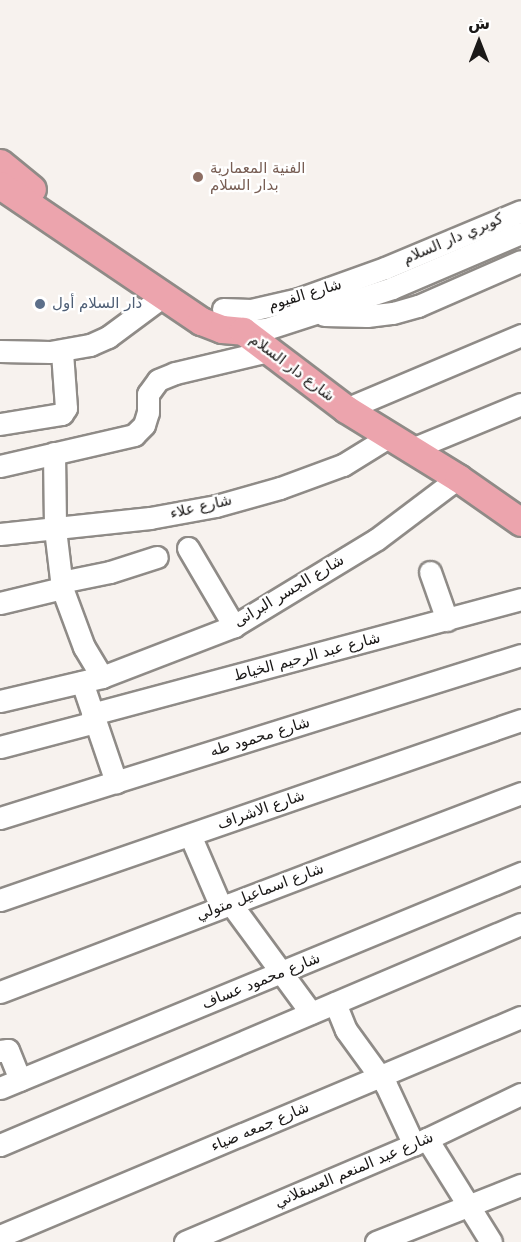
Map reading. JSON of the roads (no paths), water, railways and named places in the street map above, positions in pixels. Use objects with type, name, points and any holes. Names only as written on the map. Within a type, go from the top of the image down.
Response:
[{"type":"main road","points":[[0,163],[22,183],[195,300],[223,309]]},
{"type":"main road","name":"شارع دار السلام","points":[[0,185],[162,297],[211,325],[243,331],[346,409],[519,517]]},
{"type":"street","name":"كوبري دار السلام","points":[[385,268],[521,211]]},
{"type":"street","name":"كوبري دار السلام","points":[[392,288],[521,232]]},
{"type":"street","points":[[312,314],[367,316],[393,313],[418,306],[521,261]]},
{"type":"street","name":"شارع الفيوم","points":[[223,309],[270,307],[385,268]]},
{"type":"street","name":"شارع الفيوم","points":[[243,331],[266,329],[392,288]]},
{"type":"street","points":[[0,351],[62,352],[90,345],[108,337],[162,297]]},
{"type":"street","points":[[346,409],[521,335]]},
{"type":"street","points":[[0,466],[134,435],[144,425],[148,412],[148,394],[158,380],[175,373],[268,351]]},
{"type":"street","points":[[0,424],[62,414],[66,408],[62,352]]},
{"type":"street","name":"شارع علاء","points":[[0,534],[150,519],[216,506],[280,488],[401,443],[521,404]]},
{"type":"street","points":[[54,453],[55,529],[62,585],[84,647],[92,679],[94,718],[116,782]]},
{"type":"street","name":"شارع الجسر البرانى","points":[[0,701],[92,679],[234,626],[376,538],[458,478]]},
{"type":"street","points":[[188,548],[234,626]]},
{"type":"street","points":[[0,603],[157,557]]},
{"type":"street","points":[[430,572],[447,620]]},
{"type":"street","name":"شارع عبد الرحيم الخياط","points":[[0,747],[94,718],[521,599]]},
{"type":"street","name":"شارع محمود طه","points":[[0,818],[521,655]]},
{"type":"street","name":"شارع الاشراف","points":[[0,900],[521,720]]},
{"type":"street","name":"شارع اسماعيل متولي","points":[[0,992],[521,793]]},
{"type":"street","points":[[190,835],[226,905],[281,972],[311,1014]]},
{"type":"street","name":"شارع محمود عساف","points":[[0,1088],[521,873]]},
{"type":"street","points":[[0,1145],[521,924]]},
{"type":"street","points":[[335,1003],[345,1030],[381,1076],[420,1142],[467,1204],[491,1242]]},
{"type":"street","name":"شارع جمعه ضياء","points":[[0,1236],[521,1017]]},
{"type":"street","points":[[0,1051],[8,1050],[20,1080]]},
{"type":"street","name":"شارع عبد المنعم العسقلاني","points":[[185,1242],[420,1142],[521,1094]]},
{"type":"street","points":[[376,1242],[467,1204],[521,1185]]},
{"type":"place","name":"الفنية المعمارية بدار السلام","points":[[198,177]]},
{"type":"place","name":"دار السلام أول","points":[[40,304]]}]
